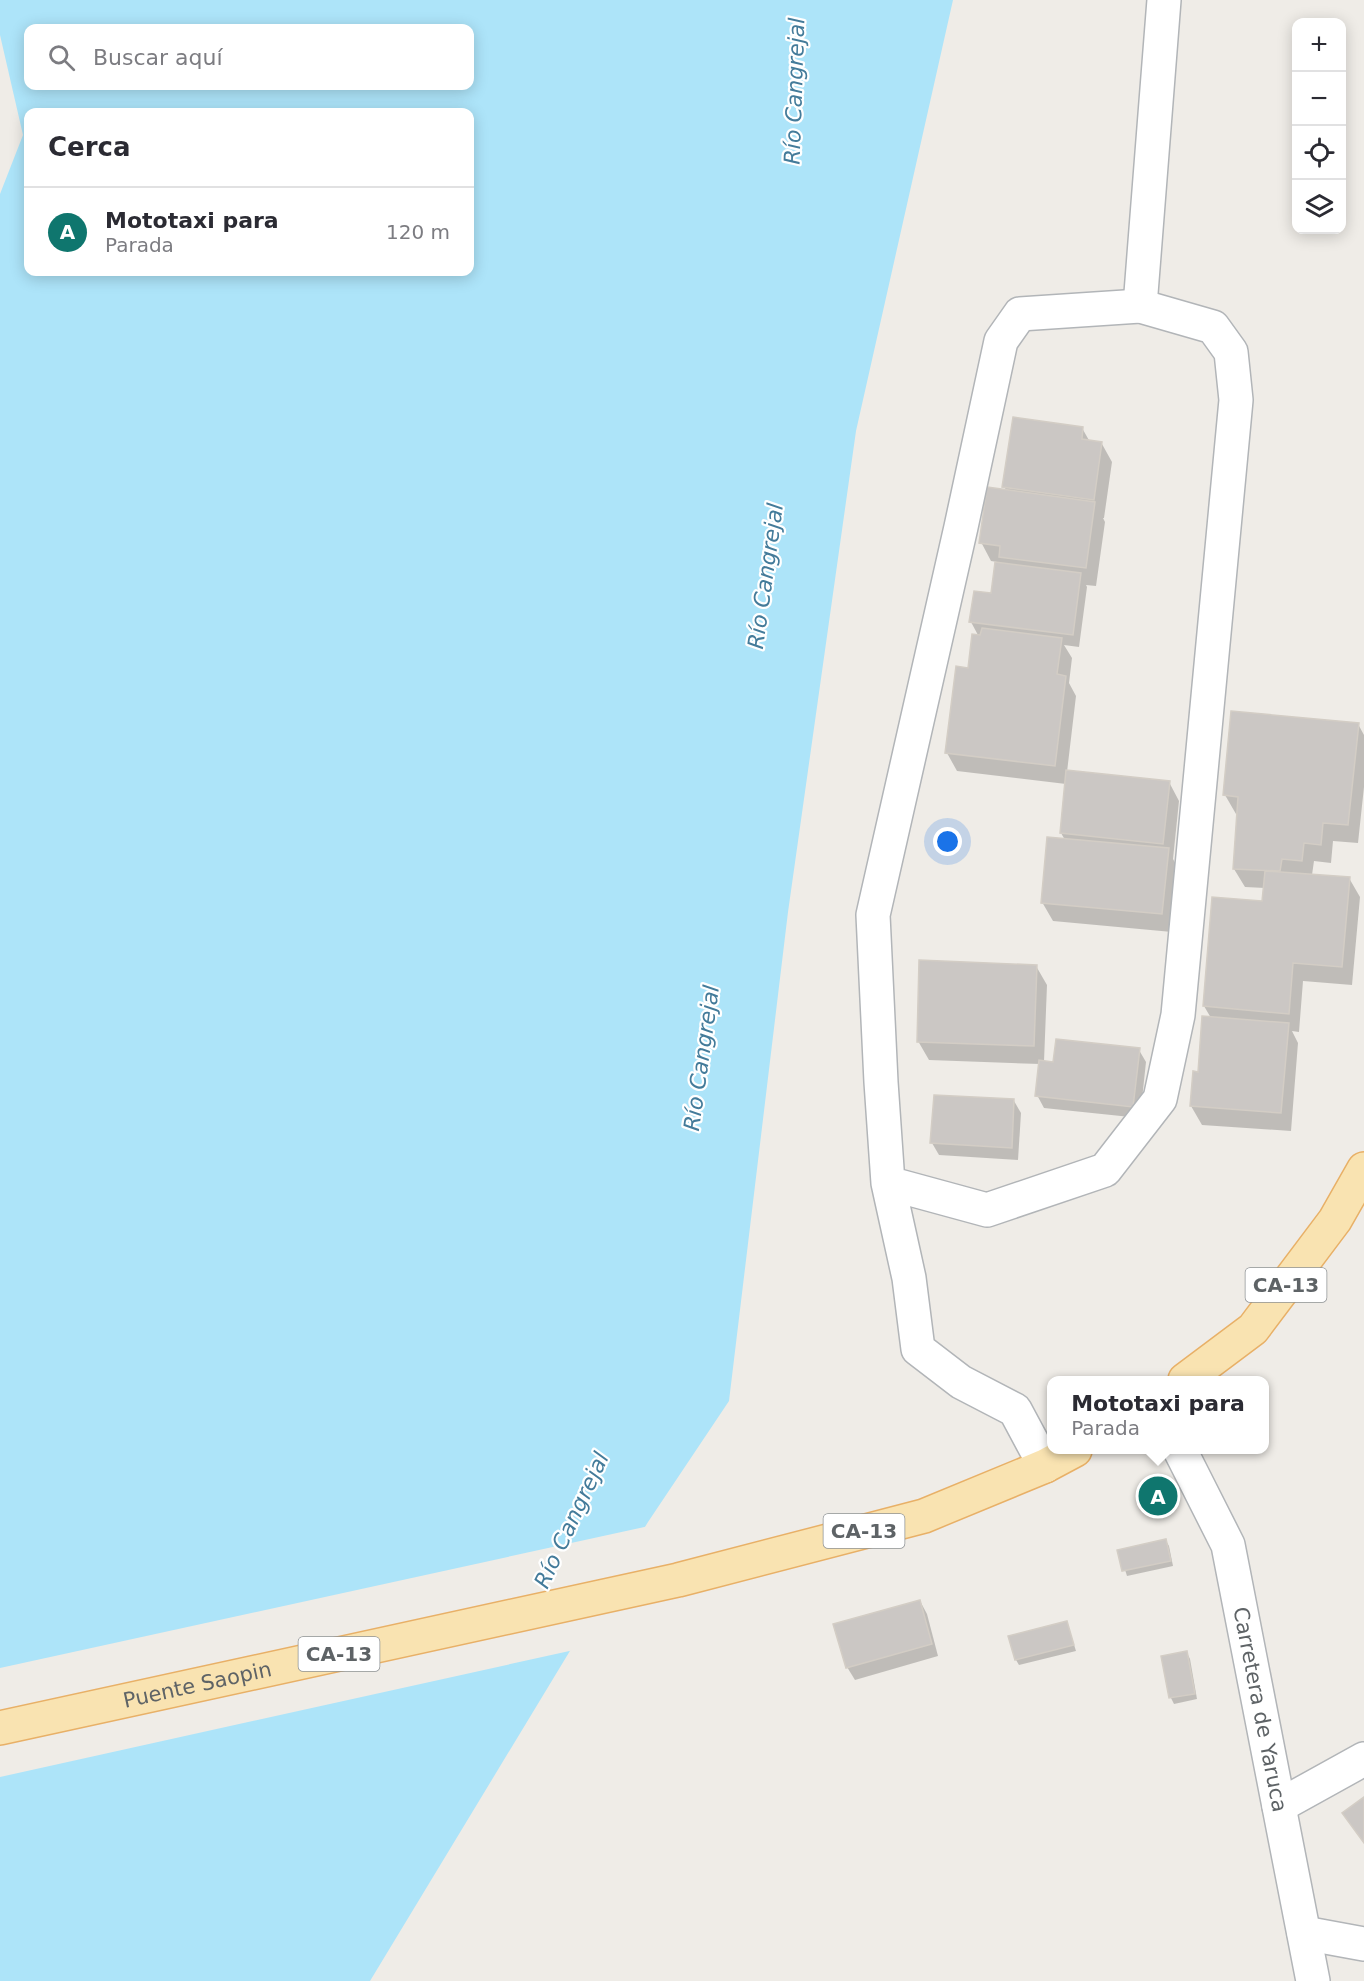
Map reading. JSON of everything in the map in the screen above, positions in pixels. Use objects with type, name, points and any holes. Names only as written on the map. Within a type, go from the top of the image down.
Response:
[{"type":"main road","name":"CA-13","points":[[1190,1376],[1252,1329],[1335,1220],[1364,1169]]},
{"type":"main road","name":"CA-13","points":[[1045,1466],[1066,1454]]},
{"type":"main road","name":"Puente Saopin","points":[[0,1728],[678,1580],[924,1516],[1045,1466]]},
{"type":"street","points":[[1140,306],[1164,0]]},
{"type":"street","points":[[888,1183],[987,1210],[1105,1170],[1160,1099],[1178,1015],[1236,400],[1231,352],[1213,327],[1140,306],[1020,314],[1001,341],[959,539],[873,915],[880,1082],[888,1183],[909,1278],[918,1349],[961,1382],[1014,1410],[1045,1466]]},
{"type":"street","name":"Carretera de Yaruca","points":[[1182,1454],[1228,1545],[1313,1981]]},
{"type":"street","points":[[1279,1806],[1364,1759]]},
{"type":"street","points":[[1304,1933],[1364,1944]]},
{"type":"water","name":"Río Cangrejal","points":[[0,0],[953,0],[856,431],[788,912],[729,1401],[648,1522],[370,1981],[0,1981],[0,194],[23,135],[0,35]]},
{"type":"pier","points":[[649,1526],[574,1650],[0,1777],[0,1668]]},
{"type":"building","points":[[1013,417],[1083,427],[1082,439],[1102,442],[1094,500],[1002,487]]},
{"type":"building","points":[[987,487],[1095,502],[1086,568],[999,557],[1000,546],[979,543]]},
{"type":"building","points":[[995,562],[1081,573],[1073,635],[969,622],[974,591],[991,593]]},
{"type":"building","points":[[982,628],[1062,638],[1057,674],[1066,676],[1055,766],[945,753],[956,666],[968,668],[972,634],[980,635]]},
{"type":"building","points":[[1231,711],[1359,723],[1348,825],[1323,823],[1321,845],[1304,843],[1302,861],[1282,859],[1280,871],[1233,869],[1238,797],[1223,795]]},
{"type":"building","points":[[1066,770],[1170,781],[1163,844],[1060,833]]},
{"type":"building","points":[[1047,837],[1169,848],[1162,914],[1041,903]]},
{"type":"building","points":[[1265,871],[1350,877],[1342,967],[1293,963],[1289,1014],[1203,1006],[1212,897],[1262,901]]},
{"type":"building","points":[[919,960],[1037,965],[1034,1046],[917,1042]]},
{"type":"building","points":[[1202,1016],[1289,1023],[1281,1113],[1190,1106],[1193,1071],[1198,1072]]},
{"type":"building","points":[[1056,1039],[1140,1048],[1133,1107],[1035,1096],[1039,1060],[1053,1062]]},
{"type":"building","points":[[934,1095],[1014,1099],[1012,1148],[930,1143]]},
{"type":"building","points":[[1166,1539],[1171,1561],[1122,1571],[1117,1550]]},
{"type":"building","points":[[920,1600],[932,1644],[846,1668],[833,1624]]},
{"type":"building","points":[[1067,1621],[1074,1645],[1015,1660],[1008,1636]]},
{"type":"building","points":[[1187,1651],[1195,1694],[1169,1698],[1161,1656]]},
{"type":"building","points":[[1364,1797],[1364,1843],[1342,1813]]},
{"type":"place","name":"Mototaxi para","points":[[1158,1496]]}]
